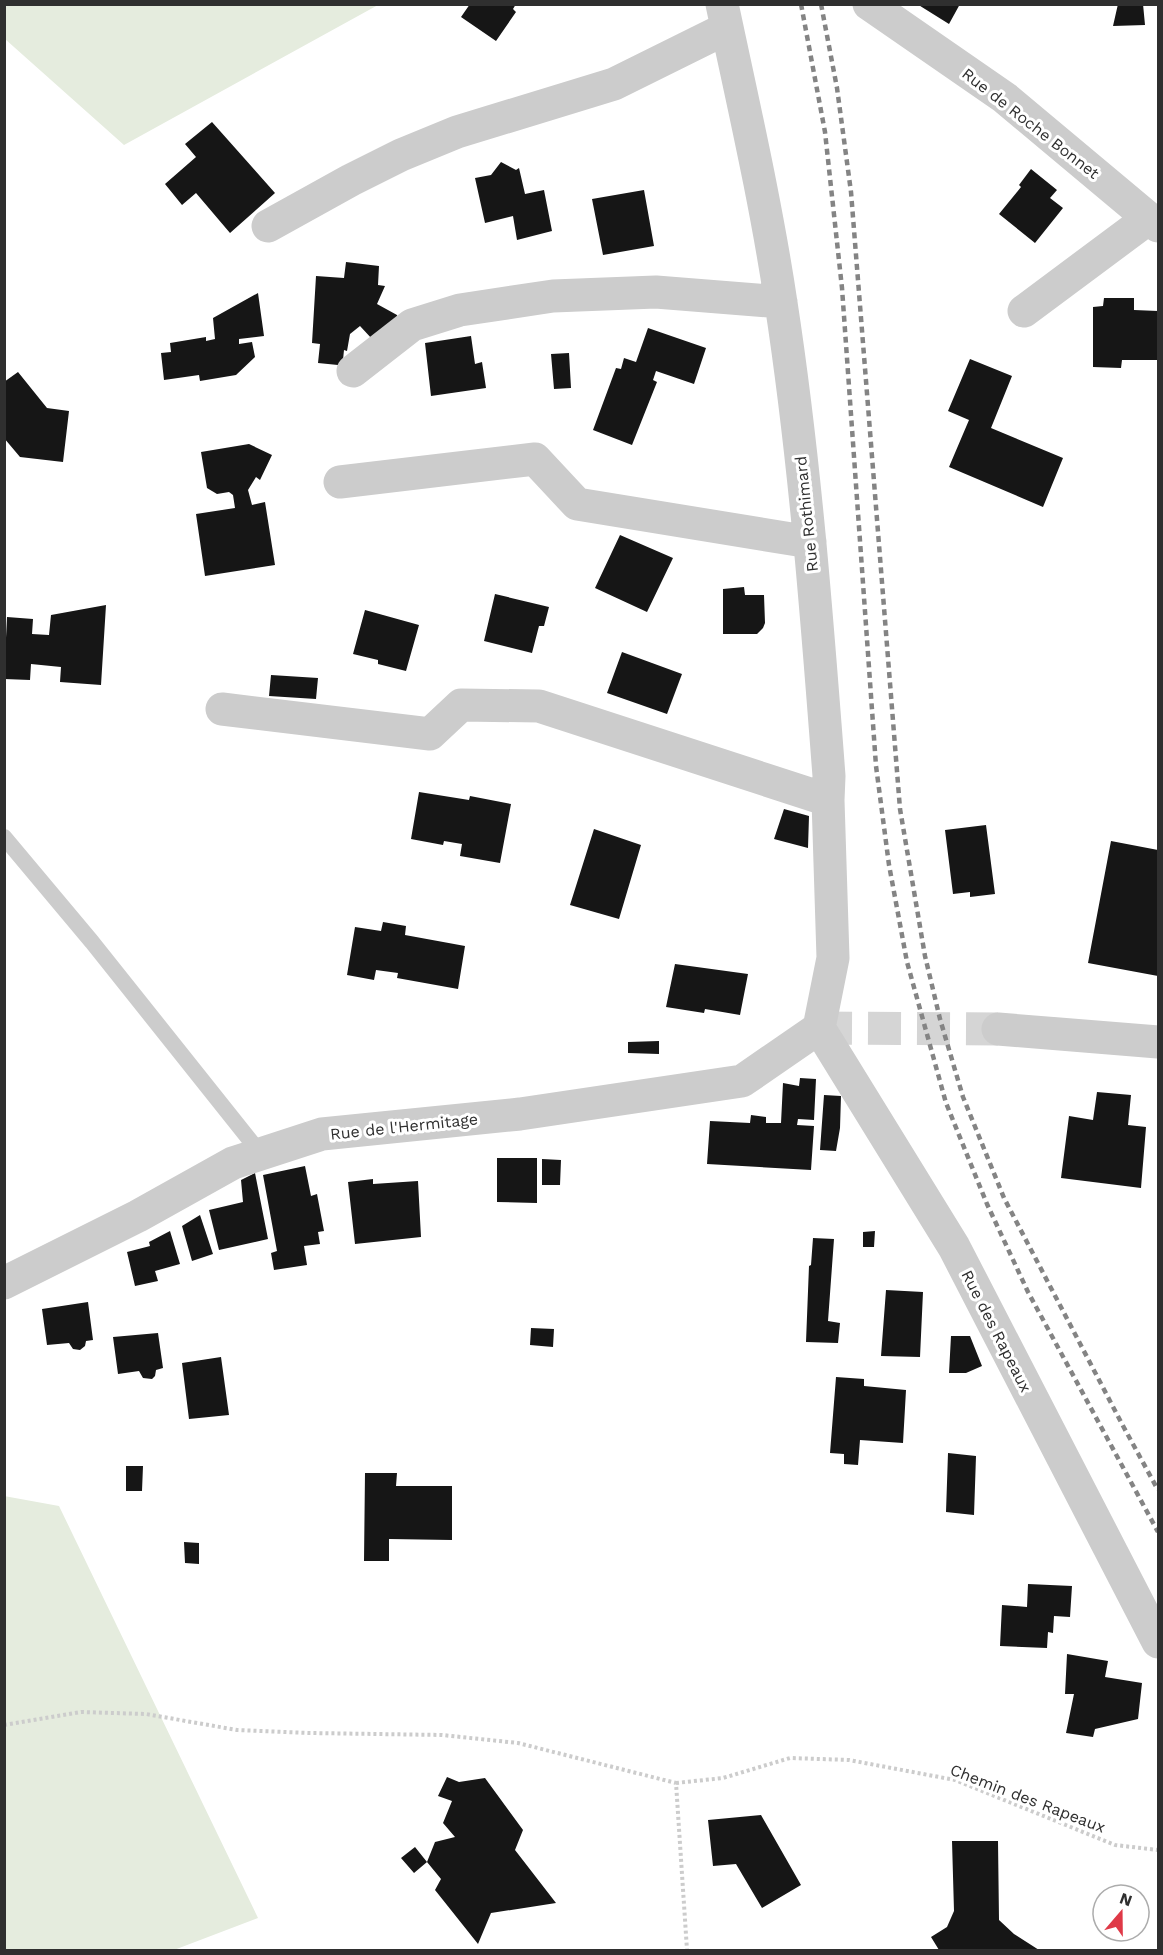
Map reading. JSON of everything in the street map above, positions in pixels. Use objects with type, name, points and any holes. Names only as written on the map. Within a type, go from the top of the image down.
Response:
[{"type":"street","name":"Rue de Roche Bonnet","points":[[869,4],[1005,98],[1154,222]]},
{"type":"street","points":[[268,226],[401,155],[458,132],[614,84],[724,16]]},
{"type":"street","name":"Rue Rothimard","points":[[724,16],[754,155],[781,302],[810,542],[829,776],[833,958],[819,1028]]},
{"type":"street","points":[[1024,311],[1154,222]]},
{"type":"street","points":[[353,371],[412,325],[460,310],[553,296],[656,292],[781,302]]},
{"type":"street","points":[[340,482],[535,459],[577,504],[810,542]]},
{"type":"street","points":[[222,709],[430,734],[461,705],[539,706],[828,800]]},
{"type":"street","name":"Rue de l'Hermitage","points":[[4,1283],[138,1216],[233,1163],[322,1134],[520,1114],[742,1081],[819,1028]]},
{"type":"street","name":"Rue des Rapeaux","points":[[819,1028],[954,1247],[1158,1642]]},
{"type":"street","points":[[998,1029],[1158,1042]]},
{"type":"lane","points":[[4,837],[92,942],[261,1154]]},
{"type":"path","points":[[4,1725],[81,1712],[146,1714],[237,1730],[442,1735],[518,1743],[676,1783],[687,1950]]},
{"type":"path","name":"Chemin des Rapeaux","points":[[676,1783],[723,1778],[790,1758],[849,1760],[955,1780],[1115,1845],[1158,1850]]},
{"type":"shaded area","points":[[5,4],[378,5],[124,145],[5,39]]},
{"type":"shaded area","points":[[4,1496],[59,1506],[258,1918],[174,1950],[5,1950]]},
{"type":"building","points":[[470,4],[516,4],[513,9],[516,12],[496,41],[461,17]]},
{"type":"building","points":[[917,4],[960,4],[949,24]]},
{"type":"building","points":[[1118,4],[1143,4],[1145,25],[1113,26]]},
{"type":"building","points":[[212,122],[275,193],[230,233],[196,193],[182,205],[165,184],[196,157],[185,144]]},
{"type":"building","points":[[501,162],[516,170],[519,168],[525,194],[544,190],[552,231],[517,240],[513,216],[485,223],[475,178],[491,175]]},
{"type":"building","points":[[1031,169],[1057,190],[1050,198],[1063,208],[1035,243],[999,214],[1021,187],[1019,185]]},
{"type":"building","points":[[644,190],[654,246],[603,255],[592,199]]},
{"type":"building","points":[[346,262],[379,266],[378,285],[385,286],[377,304],[397,315],[398,320],[373,340],[360,326],[350,334],[347,351],[344,350],[343,360],[338,365],[318,363],[320,344],[312,343],[316,276],[344,278]]},
{"type":"building","points":[[258,293],[264,336],[239,339],[239,344],[252,342],[255,357],[236,375],[200,381],[199,375],[164,380],[161,353],[171,352],[170,343],[206,337],[206,341],[215,339],[213,318]]},
{"type":"building","points":[[1104,298],[1134,298],[1134,310],[1158,311],[1158,360],[1122,360],[1121,368],[1093,367],[1093,307],[1103,306]]},
{"type":"building","points":[[648,328],[706,348],[694,384],[656,371],[653,380],[657,382],[632,445],[593,430],[616,368],[621,369],[624,358],[636,362]]},
{"type":"building","points":[[471,336],[475,364],[482,362],[486,388],[431,396],[425,343]]},
{"type":"building","points":[[569,353],[571,388],[554,389],[551,354]]},
{"type":"building","points":[[970,359],[1012,376],[991,428],[1063,458],[1043,507],[949,467],[969,420],[948,411]]},
{"type":"building","points":[[18,372],[47,408],[69,411],[63,462],[20,457],[4,438],[4,382]]},
{"type":"building","points":[[249,444],[272,455],[260,480],[256,477],[248,490],[252,505],[265,502],[275,565],[205,576],[196,514],[235,508],[233,495],[229,492],[217,494],[207,488],[201,452]]},
{"type":"building","points":[[620,535],[673,558],[647,612],[595,588]]},
{"type":"building","points":[[744,587],[745,595],[764,595],[765,623],[763,628],[757,634],[723,634],[723,589]]},
{"type":"building","points":[[495,594],[549,607],[544,626],[539,626],[532,653],[484,641]]},
{"type":"building","points":[[106,605],[101,685],[60,682],[61,667],[31,664],[30,680],[4,679],[7,617],[33,619],[32,634],[49,635],[51,615]]},
{"type":"building","points":[[365,610],[419,625],[406,671],[378,664],[378,660],[353,654]]},
{"type":"building","points":[[622,652],[682,674],[667,714],[607,693]]},
{"type":"building","points":[[271,675],[318,678],[316,699],[269,696]]},
{"type":"building","points":[[419,792],[469,800],[470,796],[511,804],[500,863],[460,856],[462,844],[444,841],[443,845],[411,839]]},
{"type":"building","points":[[784,809],[809,816],[808,848],[774,839]]},
{"type":"building","points":[[986,825],[995,894],[970,897],[970,892],[953,894],[945,830]]},
{"type":"building","points":[[594,829],[641,845],[619,919],[570,905]]},
{"type":"building","points":[[1111,841],[1158,850],[1158,976],[1088,963]]},
{"type":"building","points":[[383,922],[406,926],[405,935],[465,946],[458,989],[397,978],[398,973],[376,970],[374,980],[347,975],[355,927],[381,931]]},
{"type":"building","points":[[675,964],[748,974],[740,1015],[705,1009],[704,1013],[666,1007]]},
{"type":"building","points":[[659,1041],[659,1054],[628,1053],[628,1042]]},
{"type":"building","points":[[800,1078],[816,1079],[814,1120],[798,1119],[797,1125],[814,1126],[811,1170],[707,1164],[710,1121],[750,1123],[751,1115],[766,1117],[766,1123],[781,1123],[783,1083],[799,1086]]},
{"type":"building","points":[[1097,1092],[1131,1095],[1128,1125],[1146,1127],[1141,1188],[1061,1178],[1069,1116],[1093,1120]]},
{"type":"building","points":[[824,1095],[841,1096],[840,1128],[836,1151],[820,1150]]},
{"type":"building","points":[[497,1158],[537,1158],[537,1203],[497,1202]]},
{"type":"building","points":[[542,1159],[561,1160],[560,1185],[542,1185]]},
{"type":"building","points":[[305,1166],[311,1196],[317,1194],[324,1231],[318,1232],[320,1244],[304,1246],[307,1265],[274,1270],[271,1253],[277,1251],[263,1175]]},
{"type":"building","points":[[255,1173],[268,1239],[219,1250],[209,1210],[243,1202],[241,1180]]},
{"type":"building","points":[[373,1179],[373,1184],[418,1181],[421,1237],[355,1244],[348,1182]]},
{"type":"building","points":[[200,1215],[213,1254],[192,1261],[182,1226]]},
{"type":"building","points":[[170,1231],[180,1264],[155,1271],[158,1281],[135,1286],[127,1252],[150,1246],[149,1242]]},
{"type":"building","points":[[875,1231],[874,1247],[863,1247],[863,1232]]},
{"type":"building","points":[[813,1238],[834,1239],[828,1321],[840,1323],[838,1343],[806,1342],[809,1266],[811,1265]]},
{"type":"building","points":[[886,1290],[923,1292],[920,1357],[881,1356]]},
{"type":"building","points":[[88,1302],[93,1340],[86,1341],[85,1346],[80,1350],[73,1349],[69,1343],[47,1345],[42,1309]]},
{"type":"building","points":[[531,1328],[554,1329],[553,1347],[530,1345]]},
{"type":"building","points":[[158,1333],[163,1368],[156,1370],[152,1379],[143,1378],[139,1371],[118,1374],[113,1337]]},
{"type":"building","points":[[951,1336],[970,1336],[982,1366],[966,1373],[949,1373]]},
{"type":"building","points":[[221,1357],[229,1415],[189,1419],[182,1363]]},
{"type":"building","points":[[836,1377],[864,1379],[864,1386],[906,1390],[903,1443],[860,1440],[858,1465],[844,1464],[844,1454],[830,1453]]},
{"type":"building","points":[[948,1453],[976,1456],[974,1515],[946,1512]]},
{"type":"building","points":[[126,1466],[143,1466],[142,1491],[126,1491]]},
{"type":"building","points":[[365,1473],[397,1473],[396,1486],[452,1486],[452,1540],[389,1539],[389,1561],[364,1561]]},
{"type":"building","points":[[184,1542],[199,1543],[199,1564],[185,1563]]},
{"type":"building","points":[[1028,1584],[1072,1586],[1070,1617],[1054,1616],[1053,1633],[1048,1632],[1047,1648],[1000,1646],[1002,1605],[1027,1607]]},
{"type":"building","points":[[1067,1654],[1108,1661],[1105,1677],[1142,1683],[1138,1719],[1095,1729],[1093,1737],[1066,1733],[1074,1694],[1065,1694]]},
{"type":"building","points":[[447,1777],[459,1782],[485,1778],[523,1830],[515,1850],[556,1903],[491,1913],[478,1944],[435,1890],[441,1879],[427,1862],[435,1842],[455,1837],[443,1823],[452,1801],[438,1796]]},
{"type":"building","points":[[761,1815],[801,1885],[762,1908],[736,1864],[713,1866],[708,1820]]},
{"type":"building","points":[[952,1841],[998,1841],[999,1920],[1014,1934],[1039,1950],[939,1950],[931,1937],[947,1927],[954,1911]]},
{"type":"building","points":[[415,1847],[427,1862],[414,1873],[401,1858]]},
{"type":"tunnel","points":[[819,1028],[998,1029]]},
{"type":"railway","points":[[801,4],[825,132],[842,288],[876,766],[889,865],[907,962],[946,1103],[987,1204],[1028,1292],[1158,1532]]},
{"type":"railway","points":[[821,4],[837,88],[851,192],[900,809],[925,956],[940,1019],[963,1097],[1004,1198],[1158,1490]]}]
